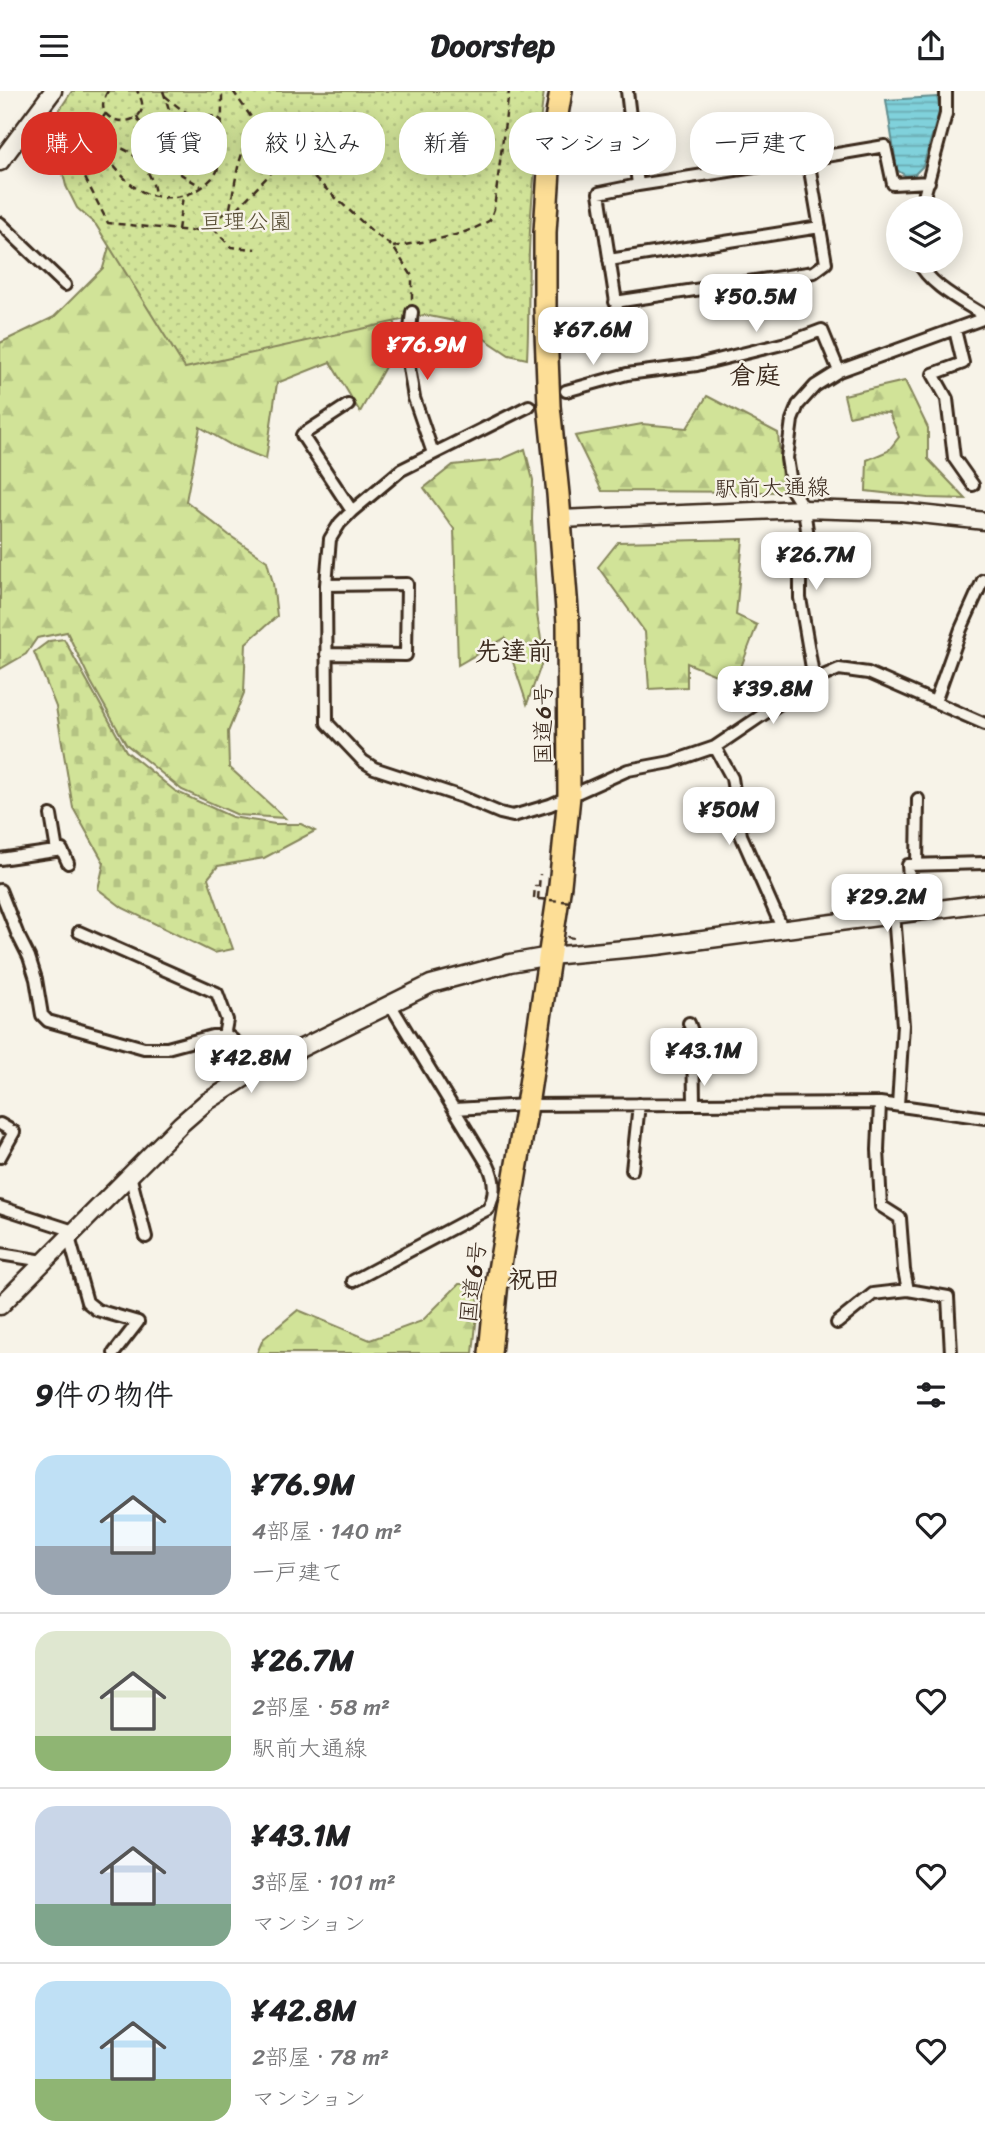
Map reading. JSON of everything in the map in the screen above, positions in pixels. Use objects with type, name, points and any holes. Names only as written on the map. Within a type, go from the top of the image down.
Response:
[{"type":"highway","name":"国道6号","points":[[490,1353],[497,1282],[550,956],[569,796],[568,622],[548,406],[545,308],[545,232],[550,155],[561,91]]},
{"type":"street","points":[[627,91],[638,185]]},
{"type":"street","points":[[925,196],[946,114],[946,91]]},
{"type":"street","points":[[0,162],[49,93]]},
{"type":"street","points":[[834,155],[885,146],[893,184],[929,182]]},
{"type":"street","points":[[611,344],[622,341],[599,193],[703,175]]},
{"type":"street","points":[[615,302],[814,272],[826,263],[811,175]]},
{"type":"street","points":[[0,223],[65,285]]},
{"type":"street","points":[[609,260],[820,227]]},
{"type":"street","points":[[923,273],[985,317]]},
{"type":"street","points":[[412,313],[407,355],[414,398],[433,453]]},
{"type":"street","points":[[814,680],[800,598],[800,578],[808,537],[804,509],[792,490],[788,475],[787,458],[792,420],[798,405],[815,386],[839,371],[985,317]]},
{"type":"street","points":[[566,391],[628,374],[697,365],[790,342],[822,330],[839,371]]},
{"type":"street","points":[[955,330],[963,363],[933,374],[947,399],[954,458],[972,485]]},
{"type":"street","points":[[348,405],[302,435],[352,511]]},
{"type":"street","points":[[529,406],[401,470],[352,511],[330,539],[326,585],[327,723],[363,761],[374,768],[513,816],[569,796],[628,770],[671,762],[715,747],[814,680],[839,669],[868,673],[985,724]]},
{"type":"street","name":"駅前大通線","points":[[560,519],[804,509],[902,512],[985,521]]},
{"type":"street","points":[[935,702],[961,629],[983,579]]},
{"type":"street","points":[[326,585],[407,584],[406,655],[326,654]]},
{"type":"street","points":[[715,747],[732,778],[741,835],[783,930]]},
{"type":"street","points":[[917,865],[918,799]]},
{"type":"street","points":[[51,815],[57,851]]},
{"type":"street","points":[[0,859],[62,850],[68,863]]},
{"type":"street","points":[[912,912],[908,865],[985,863]]},
{"type":"street","points":[[0,890],[29,957],[42,1014],[48,1021],[144,1048],[167,1048],[212,1036],[224,1036],[236,1041],[244,1049],[257,1070]]},
{"type":"street","points":[[0,1306],[205,1103],[257,1070],[431,984],[510,963],[550,956],[783,930],[985,902]]},
{"type":"street","points":[[894,915],[903,1025],[898,1105]]},
{"type":"street","points":[[79,932],[218,993],[227,1020],[224,1036]]},
{"type":"street","points":[[353,1281],[488,1209],[493,1201],[493,1176],[390,1004]]},
{"type":"street","points":[[689,1023],[693,1034],[694,1104]]},
{"type":"street","points":[[880,1103],[878,1150],[881,1206],[900,1218],[908,1290]]},
{"type":"street","points":[[454,1109],[527,1105],[880,1103],[985,1118]]},
{"type":"street","points":[[632,1170],[639,1104]]},
{"type":"street","points":[[0,1125],[14,1132],[0,1157]]},
{"type":"street","points":[[130,1175],[146,1237]]},
{"type":"street","points":[[0,1207],[72,1234]]},
{"type":"street","points":[[72,1234],[87,1303],[97,1310],[138,1322],[114,1353]]},
{"type":"street","points":[[0,1254],[44,1261]]},
{"type":"street","points":[[837,1323],[873,1294],[908,1290],[948,1297],[951,1353]]},
{"type":"path","points":[[106,112],[103,104],[108,91]]},
{"type":"path","points":[[137,91],[142,100],[139,112]]},
{"type":"path","points":[[163,91],[169,112]]},
{"type":"path","points":[[222,91],[222,112]]},
{"type":"path","points":[[233,91],[247,112]]},
{"type":"path","points":[[393,247],[461,233],[490,220],[494,209],[509,91]]},
{"type":"path","points":[[165,96],[187,112]]},
{"type":"path","points":[[216,112],[222,107]]},
{"type":"path","points":[[117,147],[135,156],[146,168],[154,185],[155,196]]},
{"type":"path","points":[[84,175],[108,223],[191,231],[211,226],[230,208],[241,154]]},
{"type":"path","points":[[117,169],[137,189],[169,198],[183,196],[202,187],[213,175]]},
{"type":"path","points":[[183,175],[202,187]]},
{"type":"path","points":[[226,212],[235,211],[269,175]]},
{"type":"path","points":[[313,175],[393,247],[412,276],[412,313]]},
{"type":"path","points":[[178,230],[183,196]]},
{"type":"path","points":[[211,226],[231,247],[255,249]]},
{"type":"path","points":[[540,874],[536,898],[573,902]]},
{"type":"green space","name":"亘理公園","points":[[72,91],[544,91],[542,112],[509,112],[509,175],[535,175],[530,231],[527,359],[509,355],[459,322],[424,315],[185,368],[96,225],[77,208],[66,186],[63,175],[117,175],[117,112],[58,112]]},
{"type":"green space","points":[[117,219],[355,228],[401,338],[360,412],[330,362],[277,383],[266,459],[231,445],[200,427],[186,501],[267,561],[277,616],[246,643],[244,693],[228,732],[229,767],[285,818],[238,815],[182,790],[126,744],[67,632],[37,638],[26,654],[0,669],[0,343],[54,317],[103,268]]},
{"type":"green space","points":[[905,381],[928,428],[928,459],[966,499],[866,491],[867,460],[888,451],[899,437],[889,413],[869,412],[849,416],[844,395]]},
{"type":"green space","points":[[707,396],[778,433],[783,492],[602,491],[575,436],[642,424],[687,428]]},
{"type":"green space","points":[[525,449],[533,480],[532,520],[537,615],[544,657],[527,704],[505,638],[458,665],[454,529],[424,488],[453,465],[500,460]]},
{"type":"green space","points":[[743,539],[736,615],[757,625],[735,683],[687,663],[687,687],[649,689],[645,632],[598,567],[618,542]]},
{"type":"green space","points":[[64,639],[126,751],[175,791],[232,817],[275,824],[301,824],[315,831],[264,858],[218,866],[208,878],[233,949],[214,953],[123,908],[98,889],[104,863],[73,808],[56,707],[34,652],[49,641]]},
{"type":"green space","points":[[459,1284],[480,1284],[473,1353],[257,1353],[263,1339],[298,1310],[370,1340],[422,1321]]},
{"type":"water","points":[[937,97],[940,109],[923,166],[915,174],[906,176],[897,170],[886,100]]},
{"type":"district","name":"倉庭","points":[[755,375]]},
{"type":"district","name":"先達前","points":[[514,651]]},
{"type":"district","name":"祝田","points":[[534,1279]]}]
